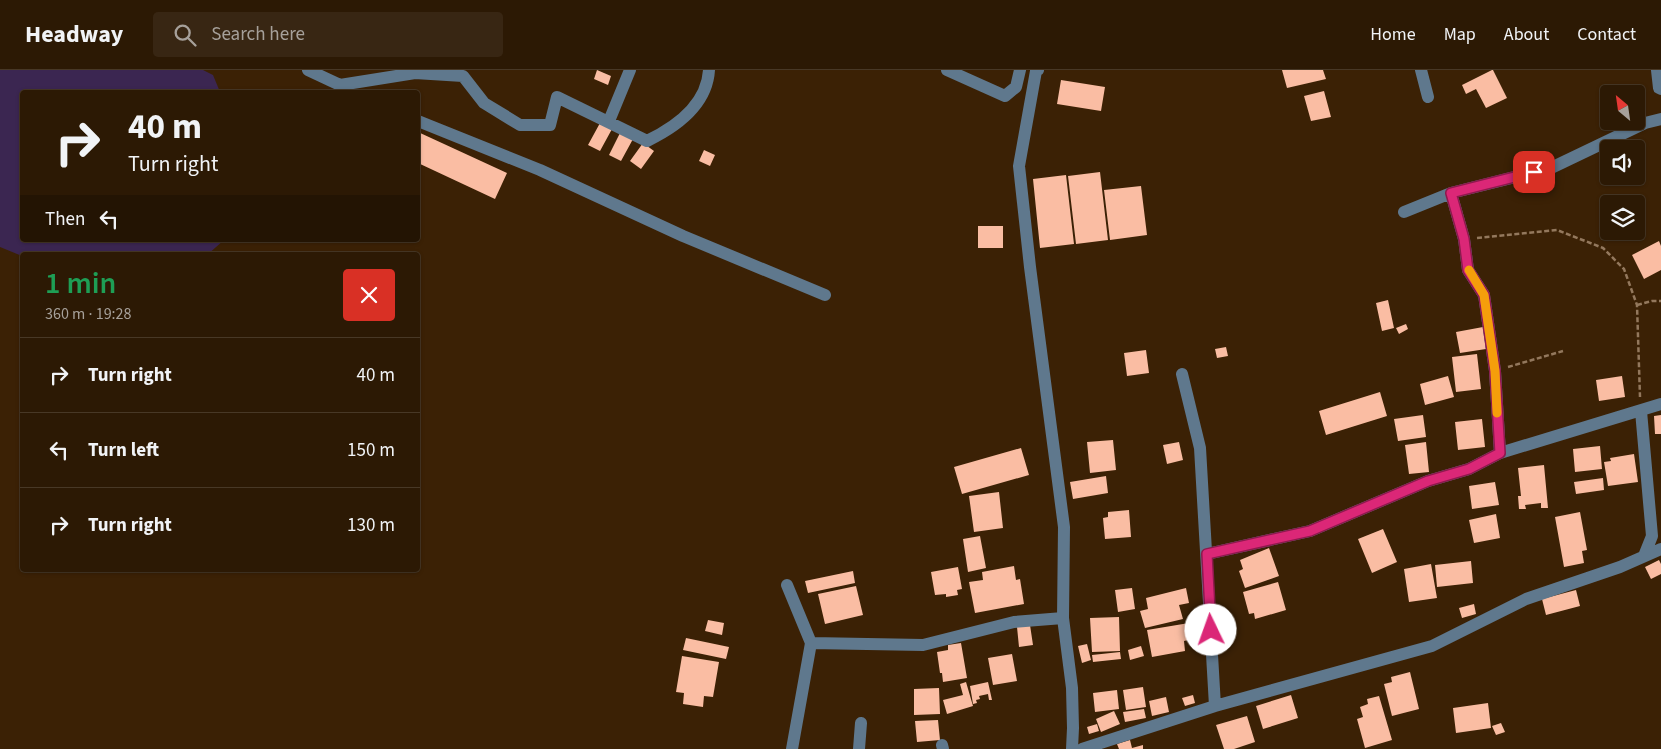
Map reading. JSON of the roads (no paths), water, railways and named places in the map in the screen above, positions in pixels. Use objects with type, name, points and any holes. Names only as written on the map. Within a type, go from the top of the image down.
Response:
[{"type":"street","points":[[308,70],[351,90]]},
{"type":"street","points":[[609,121],[630,70]]},
{"type":"street","points":[[340,85],[415,73],[463,76],[484,103],[520,125],[550,125],[557,97],[647,141],[666,132],[686,116],[702,96],[709,70]]},
{"type":"street","points":[[947,70],[1004,96],[1016,87],[1020,70]]},
{"type":"street","points":[[1038,70],[1036,71],[1019,166],[1030,267],[1064,527],[1063,618],[1072,688],[1074,728],[1072,749]]},
{"type":"street","points":[[1421,70],[1428,97]]},
{"type":"street","points":[[1657,70],[1659,88],[1661,89]]},
{"type":"street","points":[[1404,212],[1451,193],[1551,168],[1645,123],[1661,118]]},
{"type":"street","points":[[420,122],[540,170],[683,236],[825,295]]},
{"type":"street","points":[[1451,193],[1464,239],[1468,270],[1484,295],[1495,371],[1500,453]]},
{"type":"street","points":[[1182,374],[1200,448],[1215,706]]},
{"type":"street","points":[[1207,554],[1310,531],[1428,481],[1469,469],[1500,453],[1661,404]]},
{"type":"street","points":[[1641,410],[1652,536],[1644,556]]},
{"type":"street","points":[[1082,749],[1215,706],[1432,646],[1526,599],[1620,567],[1661,549]]},
{"type":"street","points":[[787,585],[811,643],[792,749]]},
{"type":"street","points":[[811,643],[923,644],[1014,622],[1063,618]]},
{"type":"street","points":[[859,749],[861,724]]}]
